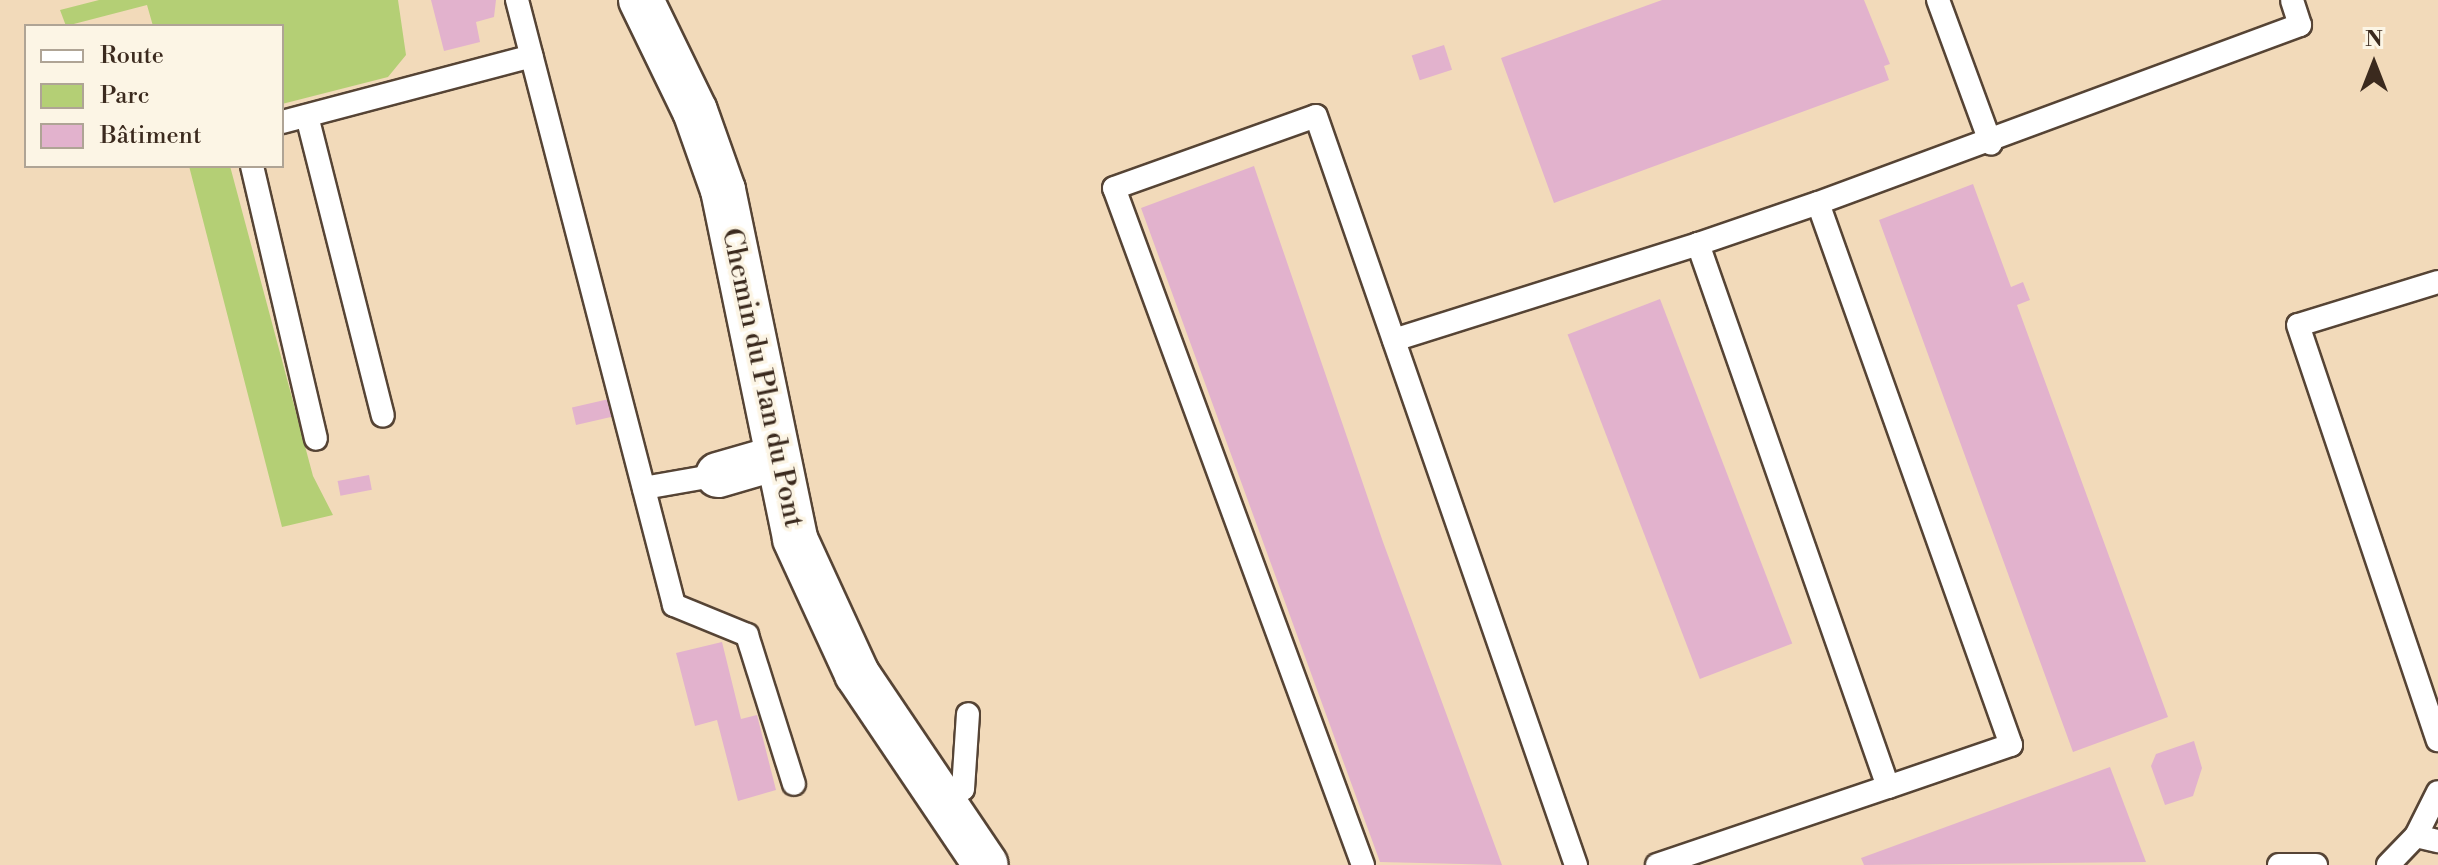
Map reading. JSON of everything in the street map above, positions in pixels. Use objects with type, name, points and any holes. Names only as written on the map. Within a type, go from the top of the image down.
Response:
[{"type":"street","name":"Chemin du Plan du Pont","points":[[656,7],[723,190],[773,459],[795,539],[857,674],[936,798],[986,865]]},
{"type":"street","points":[[718,475],[773,459]]},
{"type":"lane","points":[[517,0],[674,605],[747,635],[756,649],[794,784]]},
{"type":"lane","points":[[1938,0],[1991,144]]},
{"type":"lane","points":[[1394,340],[1698,244],[1991,144],[2300,25],[2292,0]]},
{"type":"lane","points":[[284,122],[531,56]]},
{"type":"lane","points":[[307,116],[383,416]]},
{"type":"lane","points":[[1363,865],[1114,188],[1316,116],[1576,865]]},
{"type":"lane","points":[[252,168],[316,439]]},
{"type":"lane","points":[[1657,865],[2011,745],[1818,203]]},
{"type":"lane","points":[[1698,244],[1888,787]]},
{"type":"lane","points":[[2437,285],[2298,325],[2438,740]]},
{"type":"lane","points":[[644,488],[718,475]]},
{"type":"lane","points":[[936,798],[963,789],[968,714]]},
{"type":"lane","points":[[2388,865],[2427,838],[2438,792]]},
{"type":"lane","points":[[2279,865],[2316,865]]},
{"type":"green space","points":[[99,0],[398,0],[406,55],[388,77],[284,103],[284,24],[152,24],[147,5],[65,24],[60,10]]},
{"type":"green space","points":[[190,168],[231,168],[313,476],[333,515],[282,527]]},
{"type":"building","points":[[431,0],[496,0],[494,17],[476,22],[480,42],[444,51]]},
{"type":"building","points":[[1662,0],[1864,0],[1890,64],[1884,66],[1889,80],[1554,203],[1501,58]]},
{"type":"building","points":[[1444,45],[1452,70],[1420,80],[1412,56]]},
{"type":"building","points":[[1254,166],[1383,542],[1502,865],[1380,862],[1141,208]]},
{"type":"building","points":[[1973,184],[2011,287],[2023,282],[2030,300],[2017,305],[2168,717],[2073,752],[1879,220]]},
{"type":"building","points":[[1660,299],[1792,643],[1700,679],[1568,334]]},
{"type":"building","points":[[609,399],[613,417],[576,425],[572,408]]},
{"type":"building","points":[[369,475],[372,490],[340,496],[338,481]]},
{"type":"building","points":[[722,642],[741,719],[757,715],[776,790],[738,801],[717,720],[695,726],[676,653]]},
{"type":"building","points":[[2194,741],[2202,768],[2193,796],[2165,805],[2151,766],[2156,754]]},
{"type":"building","points":[[2110,767],[2146,862],[1864,865],[1861,858]]}]
